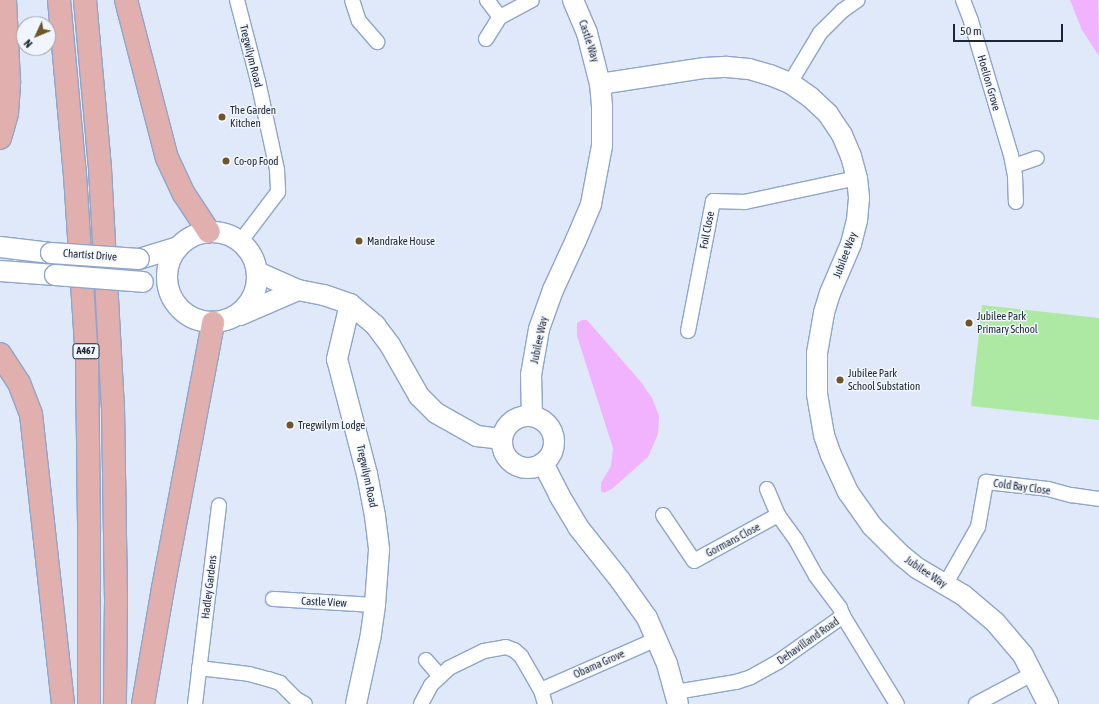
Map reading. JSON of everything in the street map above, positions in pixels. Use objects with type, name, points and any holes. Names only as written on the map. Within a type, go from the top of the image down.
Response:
[{"type":"main road","points":[[0,138],[7,113],[9,82],[5,0]]},
{"type":"main road","name":"A467","points":[[59,0],[75,175],[87,360],[89,704]]},
{"type":"main road","name":"A467","points":[[85,0],[100,169],[113,408],[116,601],[115,704]]},
{"type":"main road","points":[[126,0],[167,158],[184,194],[209,232]]},
{"type":"main road","points":[[144,704],[163,588],[221,321]]},
{"type":"main road","points":[[0,354],[19,383],[31,414],[46,534],[63,704]]},
{"type":"street","name":"Tregwilym Road","points":[[237,0],[277,170],[278,192],[240,242]]},
{"type":"street","points":[[352,0],[359,21],[377,42]]},
{"type":"street","points":[[487,0],[500,17]]},
{"type":"street","points":[[486,39],[500,17],[532,0]]},
{"type":"street","name":"Castle Way","points":[[573,0],[587,33],[600,84]]},
{"type":"street","name":"Hoelion Grove","points":[[963,0],[971,21],[1014,166],[1016,202]]},
{"type":"street","points":[[790,83],[820,33],[836,16],[855,1]]},
{"type":"street","name":"Jubilee Way","points":[[532,415],[531,375],[539,329],[553,290],[584,222],[596,185],[602,133],[600,84],[705,68],[727,67],[763,73],[790,83],[810,97],[828,114],[842,135],[851,156],[857,178],[859,198],[857,220],[851,244],[830,293],[820,333],[816,374],[821,422],[838,474],[848,492],[872,526],[901,555],[944,585],[962,595],[996,622],[1014,643],[1034,673],[1048,704]]},
{"type":"street","points":[[1014,166],[1037,158]]},
{"type":"street","name":"Foil Close","points":[[688,331],[713,201],[744,202],[857,178]]},
{"type":"street","name":"Chartist Drive","points":[[0,271],[143,282],[173,301],[182,311],[195,320],[221,321],[242,312],[253,296],[257,272],[255,262],[247,248],[228,235],[209,232],[191,237],[178,247],[173,254],[167,269],[167,286],[173,301]]},
{"type":"street","name":"Chartist Drive","points":[[0,247],[52,253],[139,259],[178,247]]},
{"type":"street","points":[[257,272],[298,290],[324,295],[350,304],[379,330],[390,345],[419,396],[436,413],[477,436],[502,439]]},
{"type":"street","points":[[221,321],[298,290]]},
{"type":"street","name":"Tregwilym Road","points":[[350,304],[337,358],[358,437],[375,516],[379,550],[375,604],[370,639],[356,704]]},
{"type":"street","points":[[532,415],[545,422],[553,435],[552,450],[544,463],[534,467],[524,468],[507,458],[503,449],[502,439],[505,429],[511,421],[521,416],[532,415]]},
{"type":"street","points":[[544,463],[559,495],[578,527],[634,598],[657,639],[677,698]]},
{"type":"street","name":"Cold Bay Close","points":[[944,585],[978,527],[986,482],[1048,489],[1071,495],[1099,499]]},
{"type":"street","points":[[767,489],[778,515],[796,540],[816,576],[840,608],[844,616]]},
{"type":"street","name":"Hadley Gardens","points":[[195,704],[219,505]]},
{"type":"street","name":"Gormans Close","points":[[663,515],[694,561],[778,515]]},
{"type":"street","name":"Castle View","points":[[273,599],[375,604]]},
{"type":"street","name":"Dehavilland Road","points":[[677,698],[751,677],[778,662],[844,616],[897,704]]},
{"type":"street","name":"Obama Grove","points":[[542,690],[657,639]]},
{"type":"street","points":[[421,704],[425,693],[449,668],[470,656],[498,647],[506,647],[514,650],[521,656],[542,690],[545,704]]},
{"type":"street","points":[[426,660],[440,676]]},
{"type":"street","points":[[199,668],[249,674],[280,683],[296,699],[305,704]]},
{"type":"street","points":[[976,704],[1034,673]]},
{"type":"green space","points":[[982,305],[1099,318],[1099,420],[971,406]]},
{"type":"shaded area","points":[[1070,0],[1098,0],[1099,56],[1082,30]]},
{"type":"shaded area","points":[[582,320],[587,320],[641,382],[652,398],[659,416],[658,434],[648,457],[613,488],[604,493],[601,491],[601,483],[611,466],[613,448],[577,336],[577,323]]},
{"type":"place","name":"The Garden Kitchen","points":[[222,117]]},
{"type":"place","name":"Co-op Food","points":[[226,161]]},
{"type":"place","name":"Mandrake House","points":[[359,241]]},
{"type":"place","name":"Jubilee Park Primary School","points":[[969,323]]},
{"type":"place","name":"Jubilee Park School Substation","points":[[840,380]]},
{"type":"place","name":"Tregwilym Lodge","points":[[290,425]]}]
